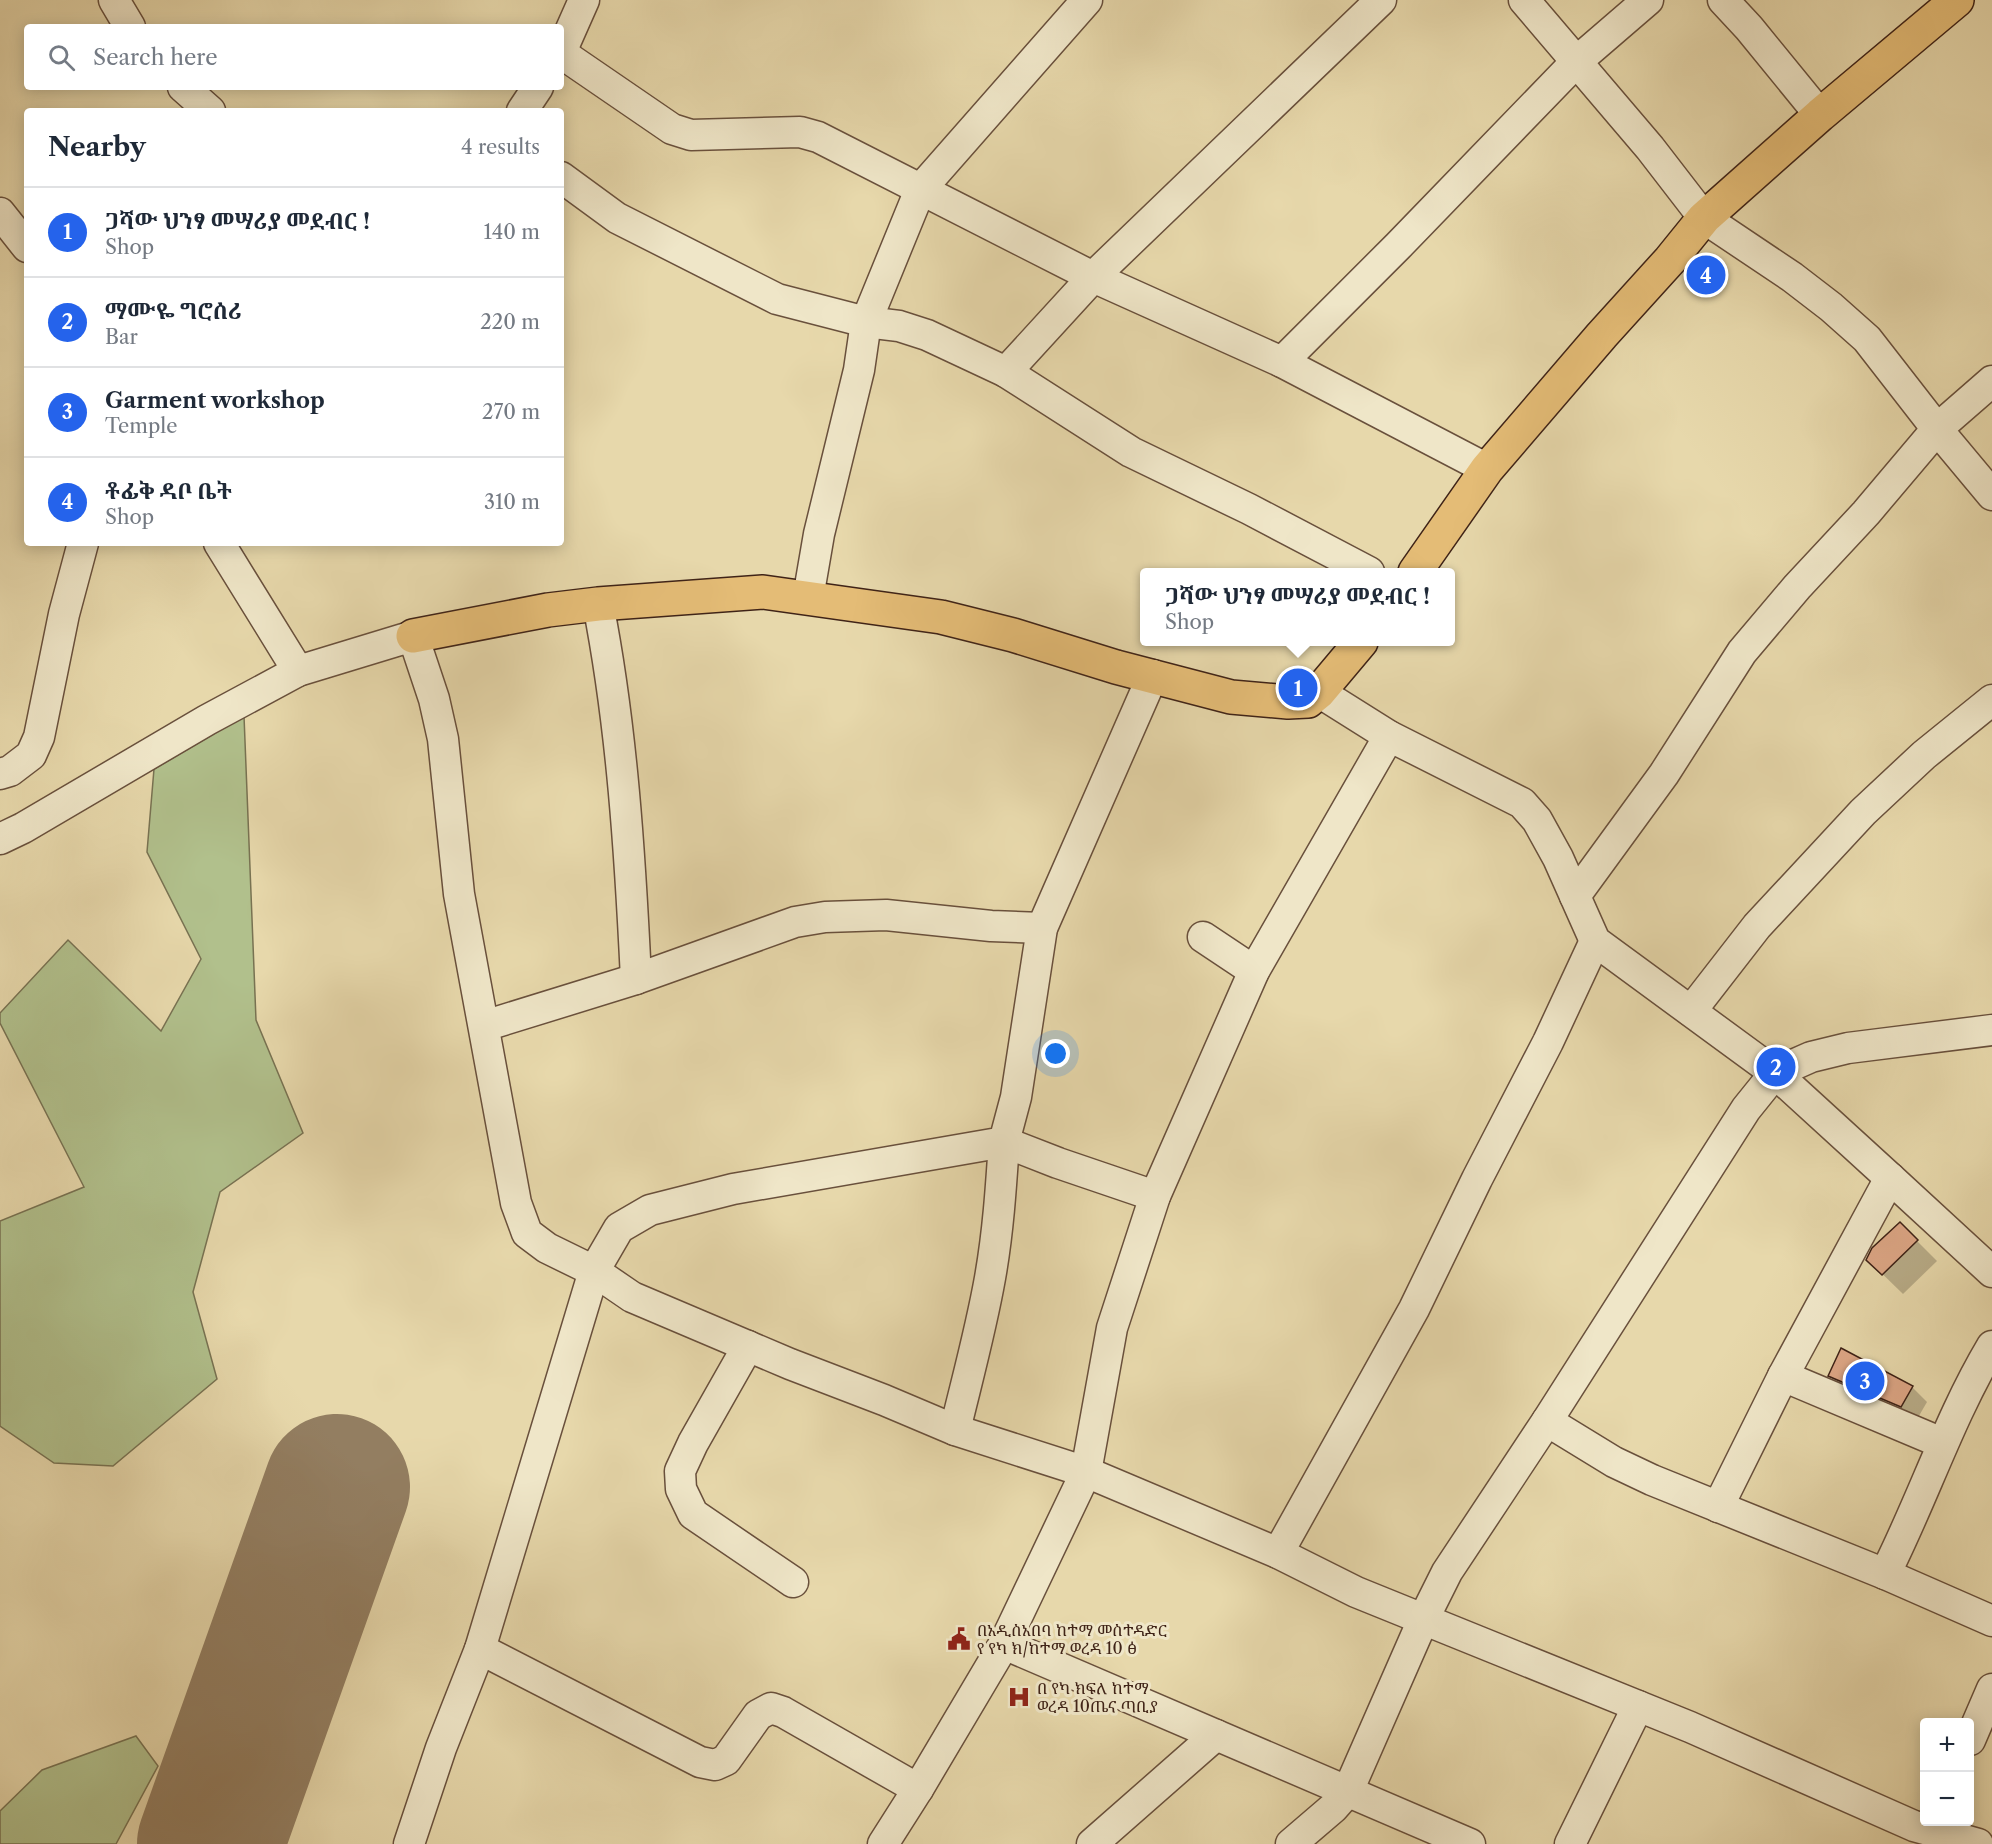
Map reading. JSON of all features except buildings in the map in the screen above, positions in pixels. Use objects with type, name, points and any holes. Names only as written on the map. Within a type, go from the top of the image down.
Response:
[{"type":"main road","points":[[1418,568],[1486,469],[1670,260],[1704,218],[1820,115],[1957,0]]},
{"type":"main road","points":[[413,636],[548,610],[598,604],[763,592],[941,617],[1013,635],[1116,667],[1153,675],[1232,698],[1288,702],[1308,701],[1319,692],[1358,646]]},
{"type":"street","points":[[114,0],[128,24]]},
{"type":"street","points":[[564,45],[584,0]]},
{"type":"street","points":[[808,598],[819,534],[859,370],[866,322],[920,190],[1087,0]]},
{"type":"street","points":[[1006,372],[1093,278],[1382,0]]},
{"type":"street","points":[[1524,0],[1650,148],[1704,218],[1792,277],[1867,339],[1992,495]]},
{"type":"street","points":[[1282,362],[1576,62],[1648,0]]},
{"type":"street","points":[[1723,0],[1749,28],[1820,115]]},
{"type":"street","points":[[564,54],[672,129],[691,135],[800,132],[818,137],[1093,278],[1282,362],[1486,469]]},
{"type":"street","points":[[186,90],[207,108]]},
{"type":"street","points":[[524,108],[536,90]]},
{"type":"street","points":[[564,179],[617,218],[777,299],[866,322],[899,326],[927,335],[1006,372],[1131,452],[1249,509],[1360,568]]},
{"type":"street","points":[[0,213],[24,243]]},
{"type":"street","points":[[1575,896],[1664,774],[1742,652],[1797,587],[1866,513],[1937,429],[1992,381]]},
{"type":"street","points":[[0,774],[10,771],[31,755],[39,737],[64,614],[82,546]]},
{"type":"street","points":[[221,546],[298,670]]},
{"type":"street","points":[[598,604],[611,667],[630,863],[636,979]]},
{"type":"street","points":[[0,839],[298,670],[413,636],[434,699],[443,739],[459,894],[516,1203],[527,1233],[547,1248],[594,1271],[632,1297],[955,1430],[1086,1472],[1278,1553],[1356,1592],[1690,1727],[1903,1835],[1949,1834],[1978,1844]]},
{"type":"street","points":[[955,1430],[990,1278],[999,1222],[1004,1142],[1016,1097],[1042,928],[1153,675]]},
{"type":"street","points":[[1319,692],[1389,736],[1522,803],[1537,820],[1558,858],[1595,941],[1775,1073],[1992,1272]]},
{"type":"street","points":[[1691,1011],[1757,926],[1863,812],[1924,755],[1992,700]]},
{"type":"street","points":[[883,1844],[1004,1644],[1086,1472],[1112,1328],[1155,1196],[1254,971],[1389,736]]},
{"type":"street","points":[[484,1026],[636,979],[795,922],[825,916],[886,915],[991,926],[1042,928]]},
{"type":"street","points":[[1203,937],[1254,971]]},
{"type":"street","points":[[1278,1553],[1414,1309],[1477,1179],[1548,1042],[1595,941]]},
{"type":"street","points":[[1291,1844],[1333,1808],[1348,1791],[1423,1620],[1447,1572],[1547,1422],[1746,1108],[1775,1073],[1811,1058],[1848,1048],[1992,1030]]},
{"type":"street","points":[[409,1844],[441,1748],[480,1649],[594,1271],[619,1227],[650,1210],[733,1189],[1004,1142],[1155,1196]]},
{"type":"street","points":[[1718,1507],[1783,1376],[1890,1178]]},
{"type":"street","points":[[748,1346],[693,1443],[680,1471],[681,1489],[693,1514],[793,1582]]},
{"type":"street","points":[[1885,1574],[1906,1532],[1942,1443],[1972,1380],[1992,1346]]},
{"type":"street","points":[[1783,1376],[1942,1443]]},
{"type":"street","points":[[1547,1422],[1614,1462],[1652,1480],[1885,1574],[1992,1621]]},
{"type":"street","points":[[1004,1644],[1470,1844]]},
{"type":"street","points":[[480,1649],[700,1762],[715,1764],[726,1760],[758,1715],[771,1708],[783,1712],[918,1789]]},
{"type":"street","points":[[1974,1731],[1992,1689]]},
{"type":"street","points":[[1570,1844],[1638,1706]]},
{"type":"street","points":[[1092,1844],[1216,1735]]},
{"type":"green space","points":[[244,716],[256,1020],[303,1133],[220,1192],[193,1292],[217,1379],[113,1466],[54,1463],[0,1426],[0,1221],[84,1187],[0,1023],[0,1013],[68,940],[161,1031],[201,959],[147,852],[154,769]]},
{"type":"green space","points":[[136,1736],[158,1766],[116,1844],[0,1844],[0,1811],[42,1770]]},
{"type":"runway","points":[[210,1844],[337,1487]]},
{"type":"place","name":"ቶፊቅ ዳቦ ቤት","points":[[1706,275]]},
{"type":"place","name":"ጋሻው ህንፃ መሣሪያ መደብር !","points":[[1298,688]]},
{"type":"place","name":"ማሙዬ ግሮሰሪ","points":[[1776,1067]]},
{"type":"place","name":"Garment workshop","points":[[1865,1381]]},
{"type":"place","name":"በአዲስአበባ ከተማ መስተዳድር የ የካ ክ/ከተማ ወረዳ 10 ፅ","points":[[959,1639]]},
{"type":"place","name":"በ የካ ክፍለ ከተማ ወረዳ 10ጤና ጣቢያ","points":[[1019,1697]]}]
